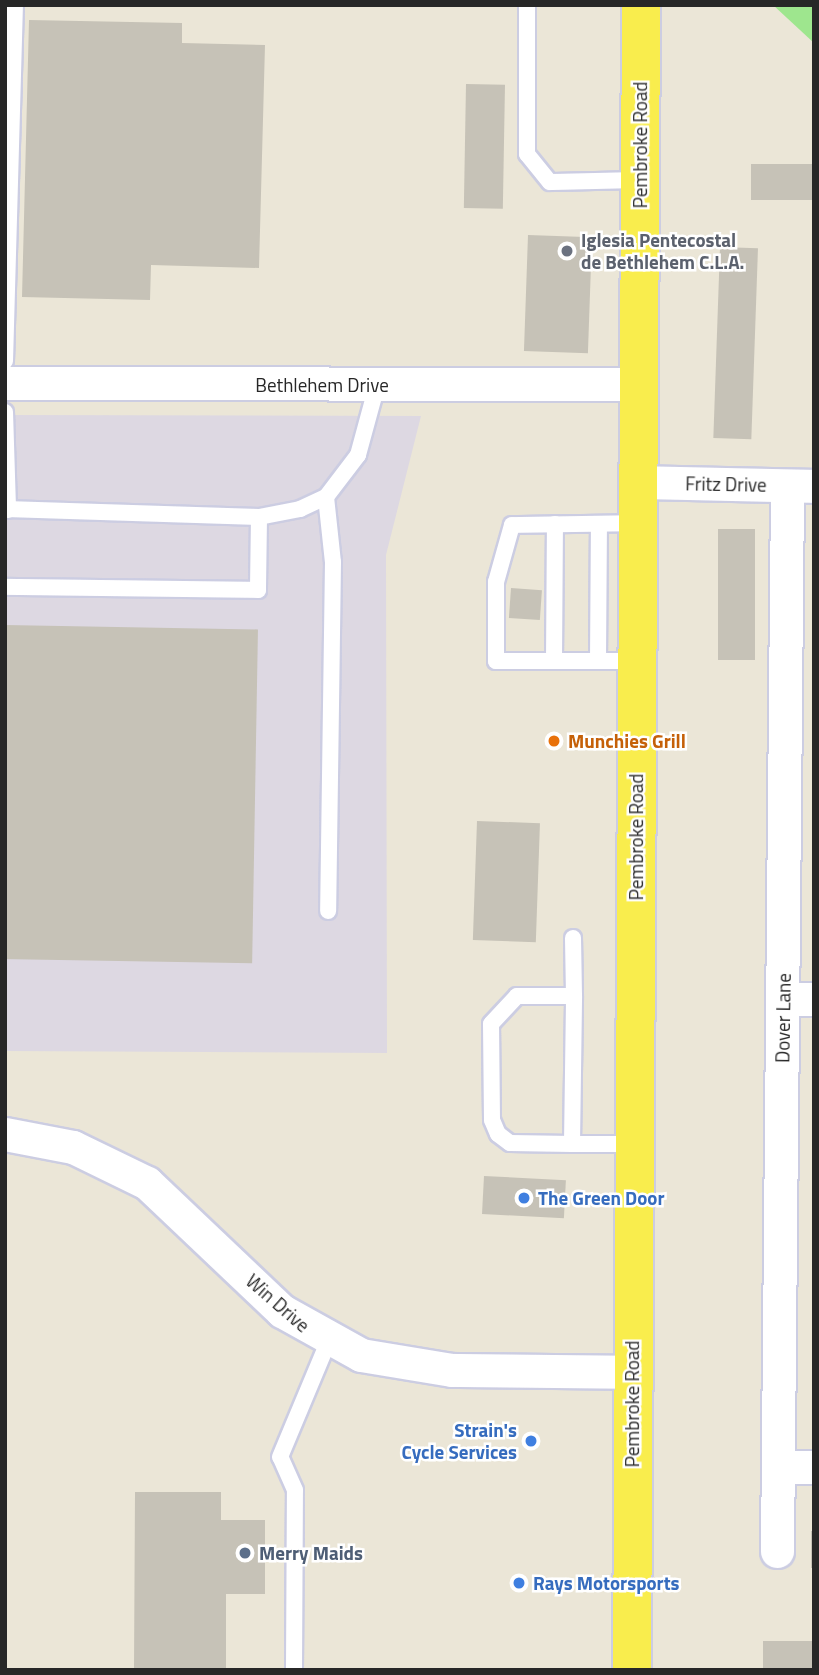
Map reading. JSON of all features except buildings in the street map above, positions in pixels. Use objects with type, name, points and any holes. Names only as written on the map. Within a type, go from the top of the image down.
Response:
[{"type":"main road","name":"Pembroke Road","points":[[632,1670],[641,5]]},
{"type":"street","name":"Bethlehem Drive","points":[[5,383],[638,384]]},
{"type":"street","name":"Fritz Drive","points":[[638,482],[800,486]]},
{"type":"street","name":"Dover Lane","points":[[777,1551],[799,999],[800,486]]},
{"type":"street","name":"Win Drive","points":[[5,1134],[73,1147],[147,1183],[282,1311],[328,1342],[400,1365],[632,1372]]},
{"type":"street","points":[[779,1467],[814,1467]]},
{"type":"lane","points":[[5,361],[15,5]]},
{"type":"lane","points":[[527,5],[527,154],[550,181],[640,180]]},
{"type":"lane","points":[[5,412],[7,510],[259,517],[300,509],[326,497],[358,455],[377,385]]},
{"type":"lane","points":[[326,497],[333,562],[328,911]]},
{"type":"lane","points":[[5,587],[258,590],[259,517]]},
{"type":"lane","points":[[637,523],[512,525],[496,582],[496,661],[637,661]]},
{"type":"lane","points":[[554,661],[555,524]]},
{"type":"lane","points":[[598,661],[599,524]]},
{"type":"lane","points":[[572,1144],[573,938]]},
{"type":"lane","points":[[574,996],[517,996],[491,1024],[492,1120],[498,1134],[510,1143],[633,1144]]},
{"type":"lane","points":[[294,1670],[295,1490],[280,1457],[328,1342]]},
{"type":"shaded area","points":[[5,415],[421,416],[386,555],[387,1053],[5,1051]]},
{"type":"green space","points":[[773,5],[814,5],[814,43]]},
{"type":"place","name":"Iglesia Pentecostal de Bethlehem C.L.A.","points":[[567,251]]},
{"type":"place","name":"Munchies Grill","points":[[554,741]]},
{"type":"place","name":"The Green Door","points":[[524,1198]]},
{"type":"place","name":"Strain's Cycle Services","points":[[531,1441]]},
{"type":"place","name":"Merry Maids","points":[[245,1553]]},
{"type":"place","name":"Rays Motorsports","points":[[519,1583]]}]
